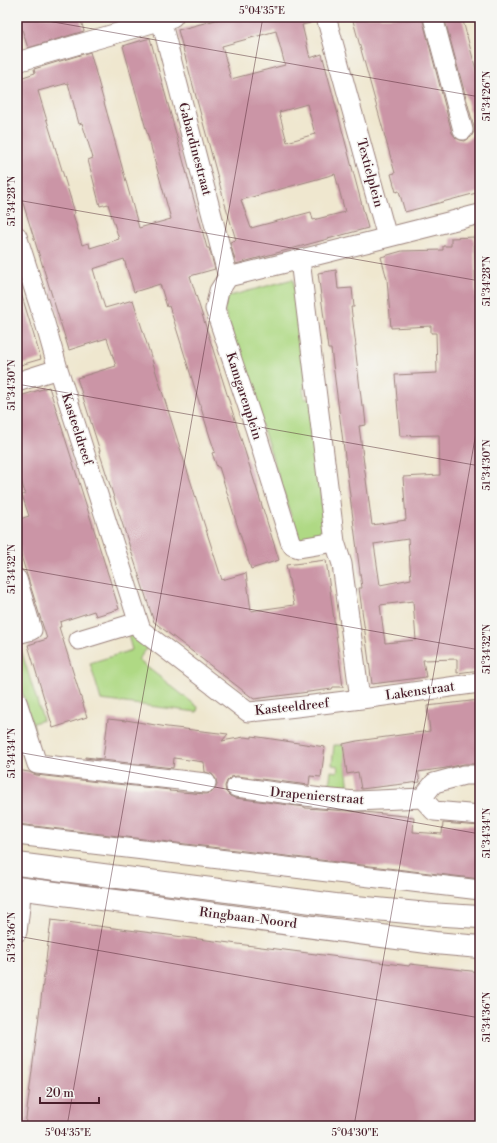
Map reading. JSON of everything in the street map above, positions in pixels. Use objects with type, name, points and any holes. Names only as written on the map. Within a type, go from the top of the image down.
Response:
[{"type":"main road","name":"Ringbaan-Noord","points":[[17,864],[335,905],[428,914],[480,917]]},
{"type":"main road","name":"Ringbaan-Noord","points":[[19,888],[480,947]]},
{"type":"street","name":"Textielplein","points":[[326,17],[387,237]]},
{"type":"street","points":[[433,17],[463,130]]},
{"type":"street","points":[[17,62],[167,19]]},
{"type":"street","name":"Gabardinestraat","points":[[167,19],[228,277]]},
{"type":"street","points":[[228,277],[480,214]]},
{"type":"street","name":"Kasteeldreef","points":[[17,236],[141,630],[248,712],[360,699]]},
{"type":"street","points":[[300,260],[335,542],[342,564],[360,699]]},
{"type":"street","name":"Kamgarenplein","points":[[228,277],[218,291],[215,309],[255,428],[290,541],[293,546],[299,548],[335,542]]},
{"type":"street","points":[[17,382],[58,369]]},
{"type":"street","points":[[17,579],[32,630],[17,634]]},
{"type":"street","points":[[79,640],[138,622]]},
{"type":"street","name":"Lakenstraat","points":[[360,699],[480,683]]},
{"type":"street","points":[[17,702],[37,764],[206,783]]},
{"type":"street","points":[[480,775],[464,775],[434,783],[422,798],[434,811],[480,815]]},
{"type":"street","name":"Drapenierstraat","points":[[236,787],[356,801],[422,798]]},
{"type":"street","points":[[17,835],[480,890]]},
{"type":"street","points":[[17,932],[20,908],[19,888]]},
{"type":"green space","points":[[293,279],[309,386],[303,388],[305,399],[311,398],[325,535],[299,540],[224,309],[226,297]]},
{"type":"green space","points":[[136,633],[149,646],[138,660],[198,707],[197,712],[101,700],[90,663],[132,650],[128,635]]},
{"type":"green space","points":[[20,647],[43,720],[33,723],[35,733],[17,676],[17,648]]},
{"type":"green space","points":[[334,745],[344,745],[349,791],[328,793],[331,771],[337,772],[338,766],[332,765]]},
{"type":"building","points":[[18,17],[80,17],[84,31],[28,48]]},
{"type":"building","points":[[227,17],[309,17],[310,23],[302,25],[310,58],[322,54],[368,228],[236,264],[230,242],[236,240],[178,30]],"holes":[[[276,31],[285,65],[231,79],[222,46]],[[307,104],[315,134],[287,142],[279,112]],[[335,174],[345,212],[313,220],[311,212],[251,228],[241,200]]]},
{"type":"building","points":[[352,17],[422,17],[452,133],[456,138],[465,141],[471,137],[474,132],[474,127],[444,17],[462,17],[480,85],[480,192],[405,212],[399,191],[396,192],[391,174],[395,173]]},
{"type":"building","points":[[150,38],[207,248],[209,248],[215,269],[190,276],[279,560],[251,569],[219,467],[217,467],[212,453],[215,452],[174,321],[169,306],[167,307],[160,284],[134,292],[124,259],[93,269],[105,308],[133,300],[222,580],[246,573],[251,611],[294,605],[286,565],[326,560],[343,687],[333,687],[332,689],[254,699],[154,622],[77,378],[116,366],[107,338],[69,350],[17,184],[17,79],[35,73],[34,69],[90,52],[139,228],[171,219],[123,46]],"holes":[[[68,83],[79,124],[82,123],[93,158],[88,160],[100,206],[108,204],[119,239],[90,248],[89,243],[82,245],[73,214],[75,213],[38,91]]]},
{"type":"building","points":[[474,237],[480,418],[480,670],[457,673],[457,659],[423,660],[426,677],[372,684],[359,588],[362,588],[331,349],[328,349],[318,273],[336,270],[338,289],[352,288],[354,307],[351,307],[362,406],[364,406],[366,425],[359,426],[372,525],[406,520],[403,477],[440,475],[439,435],[400,436],[395,375],[437,373],[436,333],[431,333],[431,326],[391,328],[387,279],[381,257],[402,251],[443,250],[443,246],[451,246],[451,238]],"holes":[[[408,539],[411,579],[380,585],[374,544]],[[413,601],[416,640],[385,643],[380,605]]]},
{"type":"building","points":[[21,293],[41,359],[17,366],[17,294]]},
{"type":"building","points":[[49,387],[119,609],[96,616],[94,611],[60,622],[61,627],[59,627],[87,717],[53,728],[28,645],[47,639],[17,543],[17,520],[29,516],[22,495],[25,494],[17,465],[17,397]]},
{"type":"building","points":[[480,700],[480,764],[464,764],[418,772],[420,782],[361,789],[358,772],[347,774],[343,744],[430,731],[427,706]]},
{"type":"building","points":[[108,719],[126,720],[167,727],[228,734],[222,741],[244,737],[252,738],[252,736],[325,747],[321,777],[310,776],[309,785],[237,776],[231,777],[227,781],[225,786],[226,792],[235,798],[305,808],[414,817],[413,832],[442,834],[443,823],[480,826],[480,879],[17,824],[17,770],[36,775],[170,790],[169,791],[205,794],[211,793],[215,789],[217,785],[216,779],[212,774],[205,772],[204,762],[174,758],[173,768],[85,758],[103,759]]},
{"type":"building","points":[[51,920],[409,966],[410,964],[480,972],[480,1126],[25,1126]]}]
